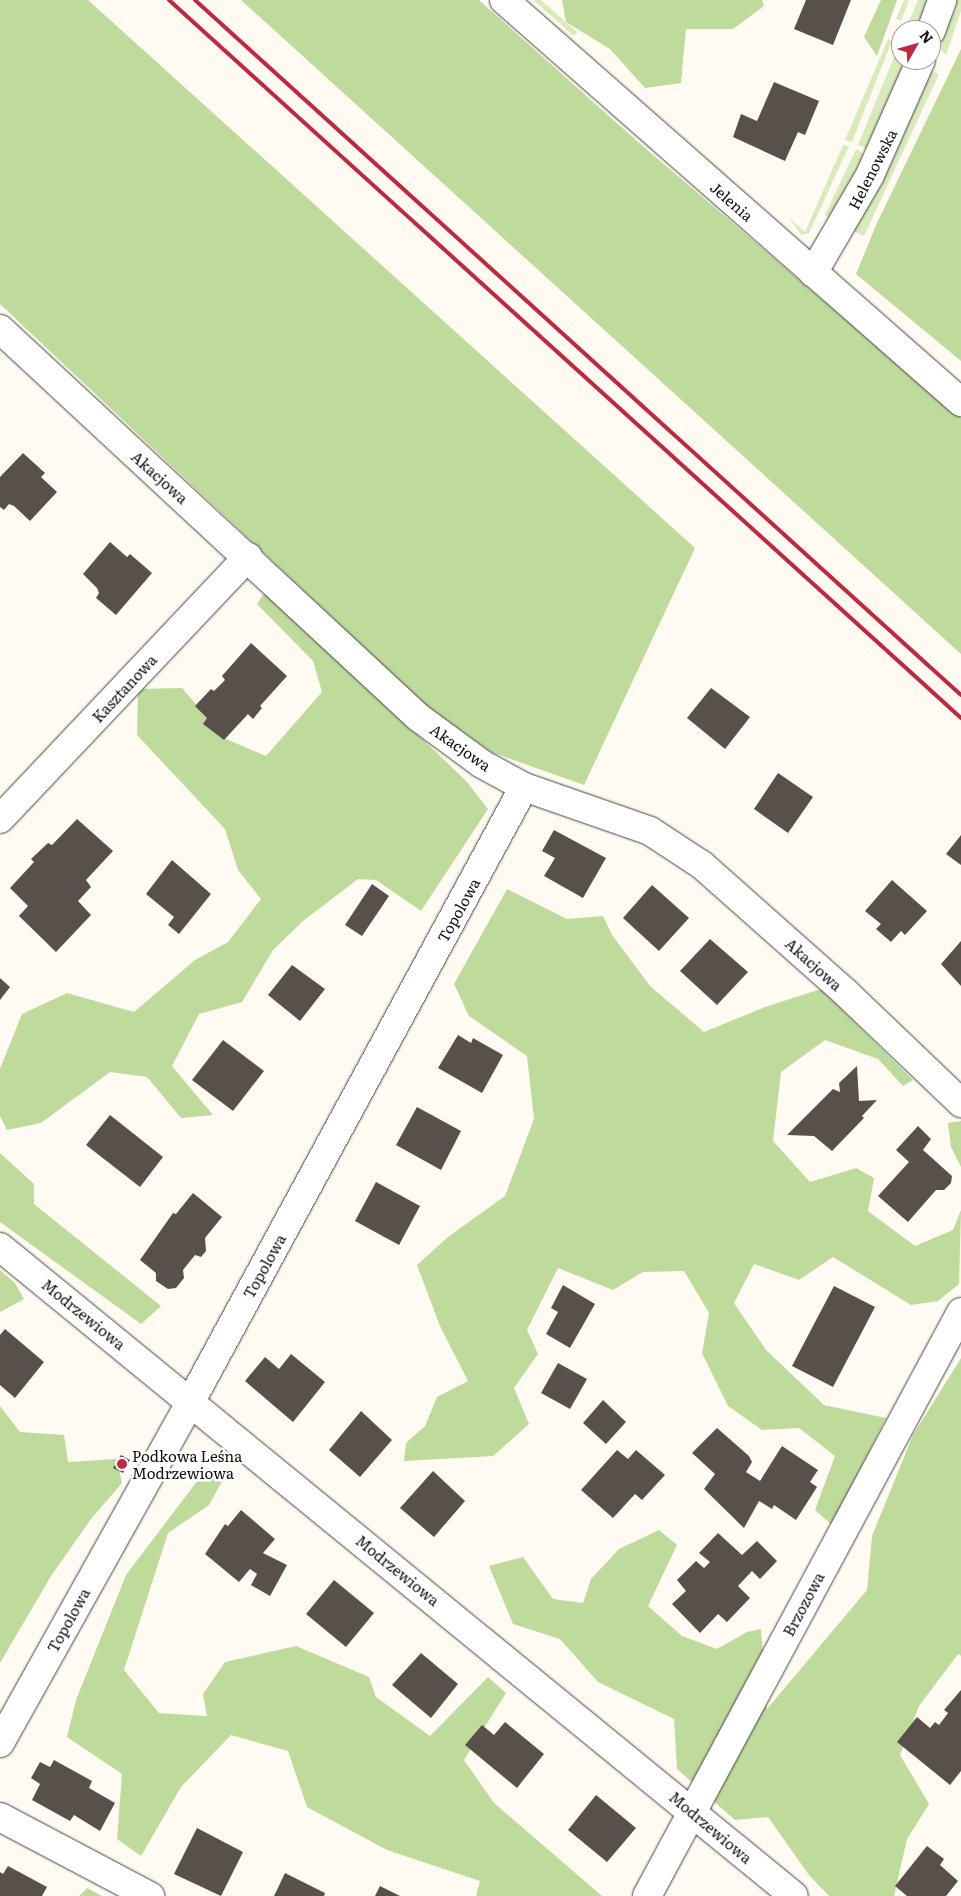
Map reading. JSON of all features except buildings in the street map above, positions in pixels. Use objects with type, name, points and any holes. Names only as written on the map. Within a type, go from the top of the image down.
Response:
[{"type":"street","name":"Jelenia","points":[[504,0],[961,402]]},
{"type":"street","points":[[935,20],[942,0]]},
{"type":"street","name":"Helenowska","points":[[813,273],[870,175],[917,70]]},
{"type":"street","name":"Akacjowa","points":[[0,329],[248,557],[418,717],[482,764],[524,787],[650,831],[702,865],[845,992],[961,1103]]},
{"type":"street","name":"Kasztanowa","points":[[0,819],[248,557]]},
{"type":"street","name":"Topolowa","points":[[0,1743],[191,1401],[524,787]]},
{"type":"street","name":"Modrzewiowa","points":[[0,1247],[191,1401],[794,1896]]},
{"type":"street","name":"Brzozowa","points":[[647,1896],[961,1312]]},
{"type":"street","points":[[0,1817],[150,1896]]},
{"type":"green space","points":[[0,0],[88,0],[695,548],[584,785],[491,752],[425,705],[0,304]]},
{"type":"green space","points":[[241,0],[479,0],[638,142],[961,418],[961,654]]},
{"type":"green space","points":[[533,0],[541,0],[577,32],[574,36]]},
{"type":"green space","points":[[562,0],[762,0],[764,6],[733,29],[686,29],[681,83],[645,88],[610,49],[566,22]]},
{"type":"green space","points":[[881,0],[897,0],[877,56],[864,37]]},
{"type":"green space","points":[[904,0],[909,0],[901,20],[896,19]]},
{"type":"green space","points":[[918,0],[929,0],[922,20],[910,20]]},
{"type":"green space","points":[[955,0],[961,0],[961,11],[946,55],[941,50],[941,40],[956,7]]},
{"type":"green space","points":[[888,39],[891,40],[891,44],[852,142],[845,140]]},
{"type":"green space","points":[[961,49],[961,361],[856,274],[877,223]]},
{"type":"green space","points":[[891,64],[891,70],[903,70],[868,149],[858,145]]},
{"type":"green space","points":[[934,72],[939,74],[864,236],[853,231],[872,199],[927,75]]},
{"type":"green space","points":[[843,145],[849,146],[809,233],[802,235],[788,217],[805,232]]},
{"type":"green space","points":[[856,149],[866,155],[830,219],[825,215]]},
{"type":"green space","points":[[267,589],[467,782],[488,809],[421,911],[376,880],[358,879],[303,921],[273,950],[242,1002],[199,1014],[172,1066],[213,1115],[181,1118],[147,1077],[110,1072],[41,1123],[7,1130],[0,1116],[0,1069],[22,1014],[67,993],[134,1012],[195,960],[228,942],[261,899],[238,870],[225,829],[137,735],[138,689],[182,688],[226,739],[266,756],[322,692],[313,661],[257,604]]},
{"type":"green space","points":[[507,889],[567,919],[603,916],[612,935],[650,986],[704,1032],[765,1007],[821,989],[913,1080],[903,1086],[878,1059],[825,1040],[781,1072],[773,1141],[810,1182],[856,1168],[874,1178],[868,1211],[915,1246],[953,1230],[961,1210],[959,1284],[938,1301],[911,1305],[833,1257],[799,1280],[754,1264],[734,1303],[766,1350],[824,1405],[886,1418],[832,1525],[815,1510],[835,1456],[799,1428],[762,1430],[728,1406],[702,1353],[709,1313],[684,1271],[643,1272],[613,1290],[558,1268],[527,1330],[538,1354],[514,1388],[529,1424],[493,1456],[404,1461],[406,1443],[425,1426],[437,1397],[468,1381],[440,1326],[417,1265],[448,1237],[505,1196],[534,1119],[527,1056],[469,1016],[454,984]]},
{"type":"green space","points":[[961,1121],[961,1167],[951,1147],[948,1123]]},
{"type":"green space","points":[[0,1153],[34,1184],[34,1204],[161,1306],[141,1324],[0,1222]]},
{"type":"green space","points":[[0,1270],[15,1283],[24,1299],[0,1312]]},
{"type":"green space","points":[[961,1358],[961,1656],[958,1654],[919,1706],[900,1755],[929,1804],[907,1839],[894,1896],[829,1896],[809,1875],[768,1817],[735,1820],[677,1769],[674,1719],[598,1682],[560,1639],[513,1624],[489,1566],[523,1557],[553,1599],[583,1603],[591,1579],[619,1549],[659,1530],[677,1545],[648,1606],[682,1636],[717,1649],[747,1632],[761,1629],[767,1709],[867,1590],[872,1536],[913,1435]]},
{"type":"green space","points":[[0,1406],[20,1432],[64,1435],[68,1462],[117,1459],[122,1483],[91,1519],[51,1576],[0,1663]]},
{"type":"green space","points":[[225,1476],[209,1505],[168,1533],[124,1670],[159,1713],[207,1716],[203,1694],[225,1662],[296,1646],[369,1677],[376,1697],[430,1736],[488,1677],[506,1693],[464,1760],[494,1803],[602,1896],[476,1896],[480,1881],[387,1850],[307,1807],[288,1751],[231,1735],[181,1787],[141,1856],[117,1839],[122,1774],[67,1737],[76,1700],[126,1575],[198,1480]]},
{"type":"green space","points":[[87,1888],[102,1896],[79,1896]]},
{"type":"railway","points":[[169,0],[961,718]]},
{"type":"railway","points":[[195,0],[961,695]]},
{"type":"place","name":"Podkowa Leśna Modrzewiowa","points":[[122,1464]]}]
